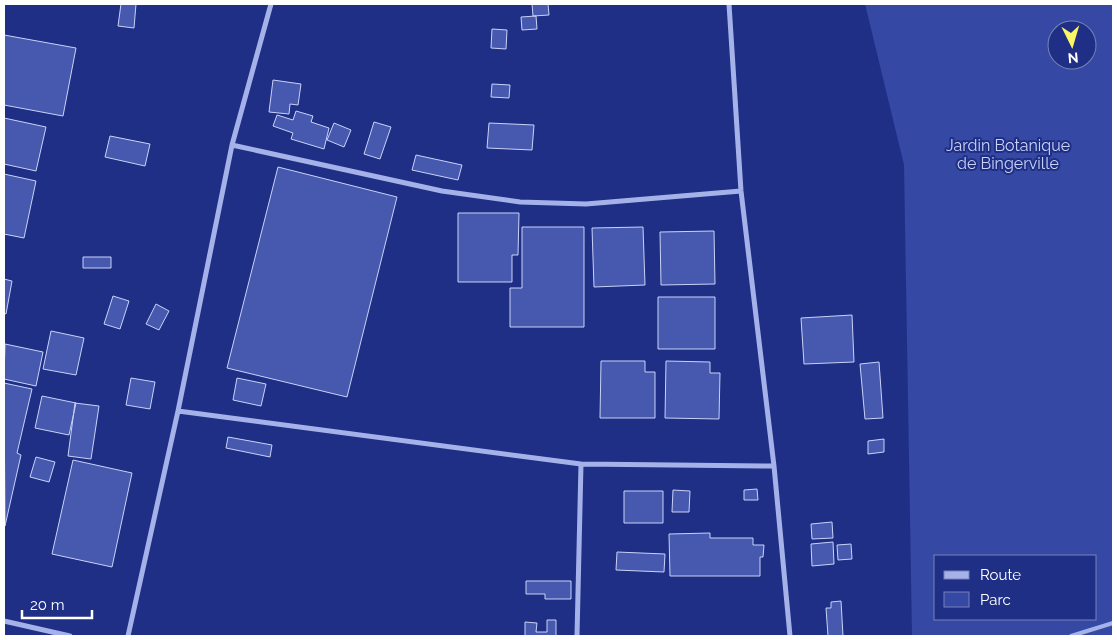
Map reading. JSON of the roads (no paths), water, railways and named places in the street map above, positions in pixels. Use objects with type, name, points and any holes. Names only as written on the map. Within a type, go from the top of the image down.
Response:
[{"type":"street","points":[[128,636],[178,411],[232,145],[271,4]]},
{"type":"street","points":[[729,4],[741,191],[774,466],[790,636]]},
{"type":"street","points":[[232,145],[442,192],[520,202],[586,204],[741,191]]},
{"type":"street","points":[[178,411],[581,464],[774,466]]},
{"type":"street","points":[[577,636],[581,464]]},
{"type":"street","points":[[4,621],[70,636]]},
{"type":"lane","points":[[1071,636],[1113,622]]},
{"type":"park label","name":"Jardin Botanique de Bingerville","points":[[1008,154]]}]
